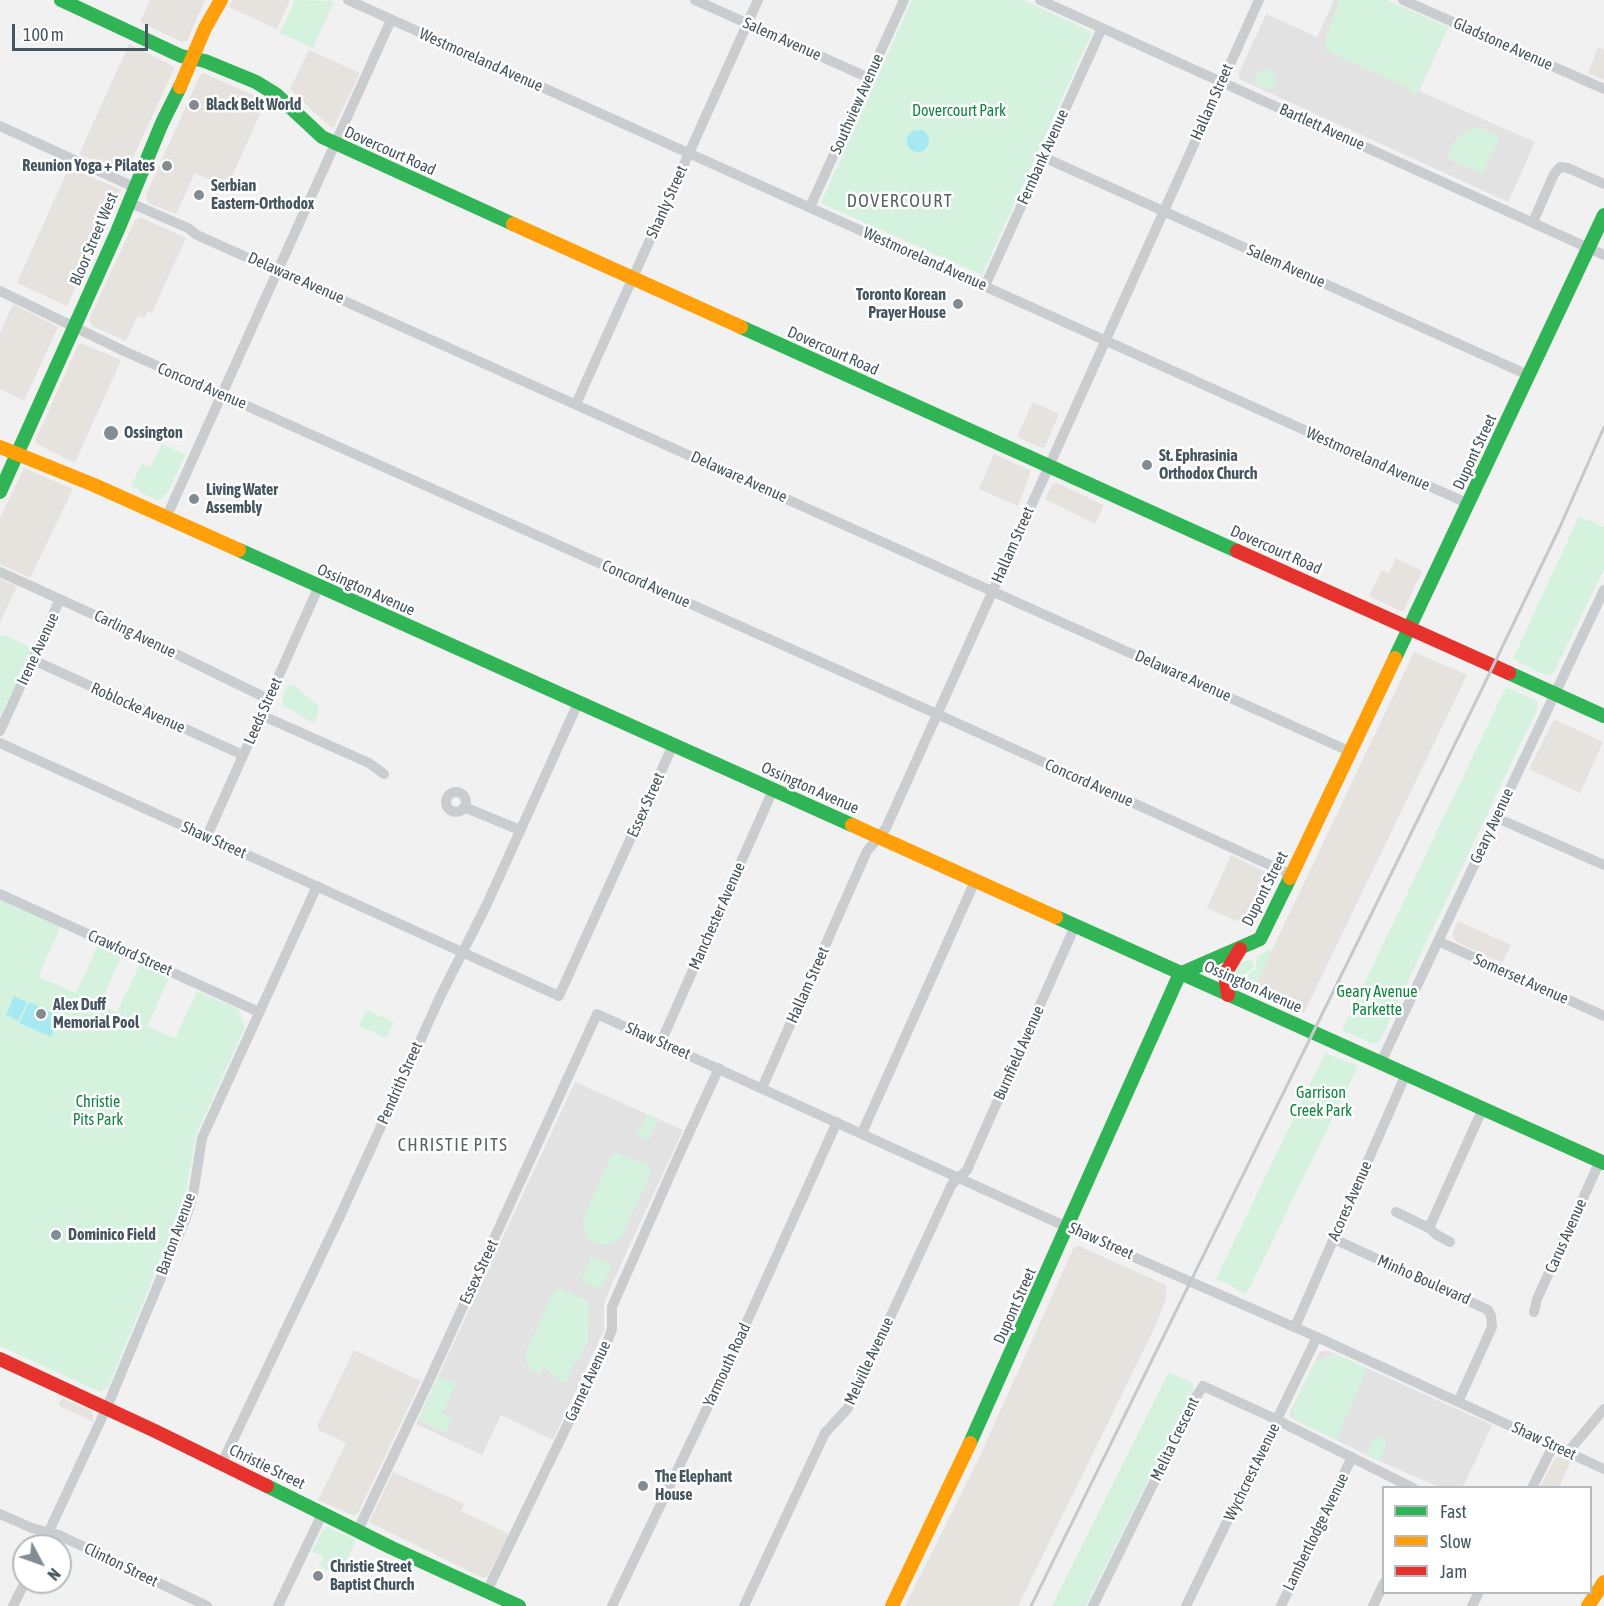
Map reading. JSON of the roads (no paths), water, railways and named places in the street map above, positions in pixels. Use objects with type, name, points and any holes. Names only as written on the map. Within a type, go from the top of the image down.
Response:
[{"type":"street","name":"Dovercourt Road","points":[[61,0],[181,56],[228,69],[269,89],[322,137],[335,144],[1604,716]]},
{"type":"street","name":"Bloor Street West","points":[[0,492],[117,232],[134,187],[205,28],[221,0]]},
{"type":"street","name":"Westmoreland Avenue","points":[[348,0],[1469,504]]},
{"type":"street","name":"Salem Avenue","points":[[695,0],[869,78]]},
{"type":"street","name":"Shanly Street","points":[[576,404],[758,0]]},
{"type":"street","name":"Southview Avenue","points":[[810,207],[904,0]]},
{"type":"street","name":"Bartlett Avenue","points":[[1040,0],[1604,255]]},
{"type":"street","name":"Hallam Street","points":[[762,1088],[867,851],[886,828],[1259,0]]},
{"type":"street","name":"Gladstone Avenue","points":[[1403,0],[1604,88]]},
{"type":"street","points":[[166,518],[391,20]]},
{"type":"street","name":"Fernbank Avenue","points":[[985,286],[1102,28]]},
{"type":"street","points":[[0,126],[134,187]]},
{"type":"street","name":"Salem Avenue","points":[[1043,157],[1528,375]]},
{"type":"street","points":[[1533,222],[1554,174],[1560,167],[1568,168],[1604,184]]},
{"type":"street","name":"Delaware Avenue","points":[[128,202],[1351,752]]},
{"type":"street","name":"Dupont Street","points":[[892,1606],[976,1432],[1177,980],[1182,973],[1260,939],[1469,504],[1604,215]]},
{"type":"street","name":"Concord Avenue","points":[[0,291],[222,395],[1292,875]]},
{"type":"street","name":"Ossington Avenue","points":[[0,447],[319,586],[1602,1162]]},
{"type":"street","name":"Carling Avenue","points":[[0,572],[268,699]]},
{"type":"street","name":"Leeds Street","points":[[207,837],[319,586]]},
{"type":"street","name":"Geary Avenue","points":[[1381,1062],[1604,590]]},
{"type":"street","name":"Irene Avenue","points":[[0,731],[60,599]]},
{"type":"street","name":"Roblocke Avenue","points":[[33,660],[243,754]]},
{"type":"street","name":"Pendrith Street","points":[[222,1463],[340,1216],[462,952],[470,941],[578,703]]},
{"type":"street","points":[[261,715],[369,763],[384,774]]},
{"type":"street","name":"Shaw Street","points":[[0,743],[559,996]]},
{"type":"street","name":"Essex Street","points":[[559,996],[673,745]]},
{"type":"street","name":"Manchester Avenue","points":[[661,1042],[773,790]]},
{"type":"street","points":[[464,807],[520,830]]},
{"type":"street","points":[[1497,818],[1604,865]]},
{"type":"street","points":[[862,1133],[975,881]]},
{"type":"street","name":"Barton Avenue","points":[[48,1532],[106,1407],[187,1215],[193,1196],[202,1138],[317,886]]},
{"type":"street","name":"Crawford Street","points":[[0,894],[259,1012]]},
{"type":"street","name":"Burnfield Avenue","points":[[958,1177],[967,1170],[1075,926]]},
{"type":"street","name":"Somerset Avenue","points":[[1438,941],[1604,1016]]},
{"type":"street","points":[[1228,995],[1225,974],[1240,949]]},
{"type":"street","name":"Essex Street","points":[[358,1530],[597,1014]]},
{"type":"street","name":"Shaw Street","points":[[597,1014],[1317,1337],[1604,1469]]},
{"type":"street","name":"Garnet Avenue","points":[[487,1591],[607,1343],[612,1329],[612,1307],[719,1068]]},
{"type":"street","name":"Acores Avenue","points":[[1295,1328],[1406,1074]]},
{"type":"street","points":[[1429,1228],[1483,1108]]},
{"type":"street","name":"Yarmouth Road","points":[[612,1606],[722,1377],[837,1122]]},
{"type":"street","name":"Carus Avenue","points":[[1534,1312],[1537,1299],[1602,1162]]},
{"type":"street","name":"Melville Avenue","points":[[744,1606],[825,1433],[848,1408],[952,1184],[958,1177]]},
{"type":"street","points":[[1396,1212],[1429,1228],[1450,1242]]},
{"type":"street","name":"Minho Boulevard","points":[[1334,1239],[1488,1310],[1492,1327],[1458,1402]]},
{"type":"street","name":"Wychcrest Avenue","points":[[1186,1606],[1317,1337]]},
{"type":"street","name":"Christie Street","points":[[0,1359],[106,1407],[392,1548],[519,1606]]},
{"type":"street","name":"Melita Crescent","points":[[1093,1606],[1203,1386],[1409,1486]]},
{"type":"street","points":[[1568,1452],[1604,1409]]},
{"type":"street","points":[[1533,1486],[1553,1446]]},
{"type":"street","name":"Lambertlodge Avenue","points":[[1281,1606],[1352,1457]]},
{"type":"street","points":[[278,1606],[323,1512]]},
{"type":"street","name":"Clinton Street","points":[[0,1514],[32,1528],[59,1535],[207,1606]]},
{"type":"street","points":[[1588,1606],[1604,1582]]},
{"type":"street","points":[[1373,1606],[1382,1585]]},
{"type":"water","points":[[918,130],[926,133],[929,141],[926,149],[918,152],[910,149],[907,141],[910,133]]},
{"type":"water","points":[[14,996],[27,1002],[18,1021],[6,1015]]},
{"type":"water","points":[[29,1002],[60,1017],[51,1037],[19,1023]]},
{"type":"railway","points":[[1031,1606],[1482,689],[1559,529],[1604,427]]},
{"type":"place","name":"Black Belt World","points":[[194,105]]},
{"type":"place","name":"Reunion Yoga + Pilates","points":[[167,166]]},
{"type":"place","name":"Serbian Eastern-Orthodox","points":[[199,195]]},
{"type":"place","name":"Toronto Korean Prayer House","points":[[958,304]]},
{"type":"place","name":"Ossington","points":[[111,433]]},
{"type":"place","name":"St. Ephrasinia Orthodox Church","points":[[1147,465]]},
{"type":"place","name":"Living Water Assembly","points":[[194,499]]},
{"type":"place","name":"Alex Duff Memorial Pool","points":[[41,1014]]},
{"type":"place","name":"Dominico Field","points":[[56,1235]]},
{"type":"place","name":"The Elephant House","points":[[643,1486]]},
{"type":"place","name":"Christie Street Baptist Church","points":[[318,1576]]},
{"type":"district","name":"DOVERCOURT","points":[[900,201]]},
{"type":"district","name":"CHRISTIE PITS","points":[[453,1145]]},
{"type":"park label","name":"Dovercourt Park","points":[[959,111]]},
{"type":"park label","name":"Geary Avenue Parkette","points":[[1377,1001]]},
{"type":"park label","name":"Garrison Creek Park","points":[[1321,1102]]},
{"type":"park label","name":"Christie Pits Park","points":[[98,1111]]}]
